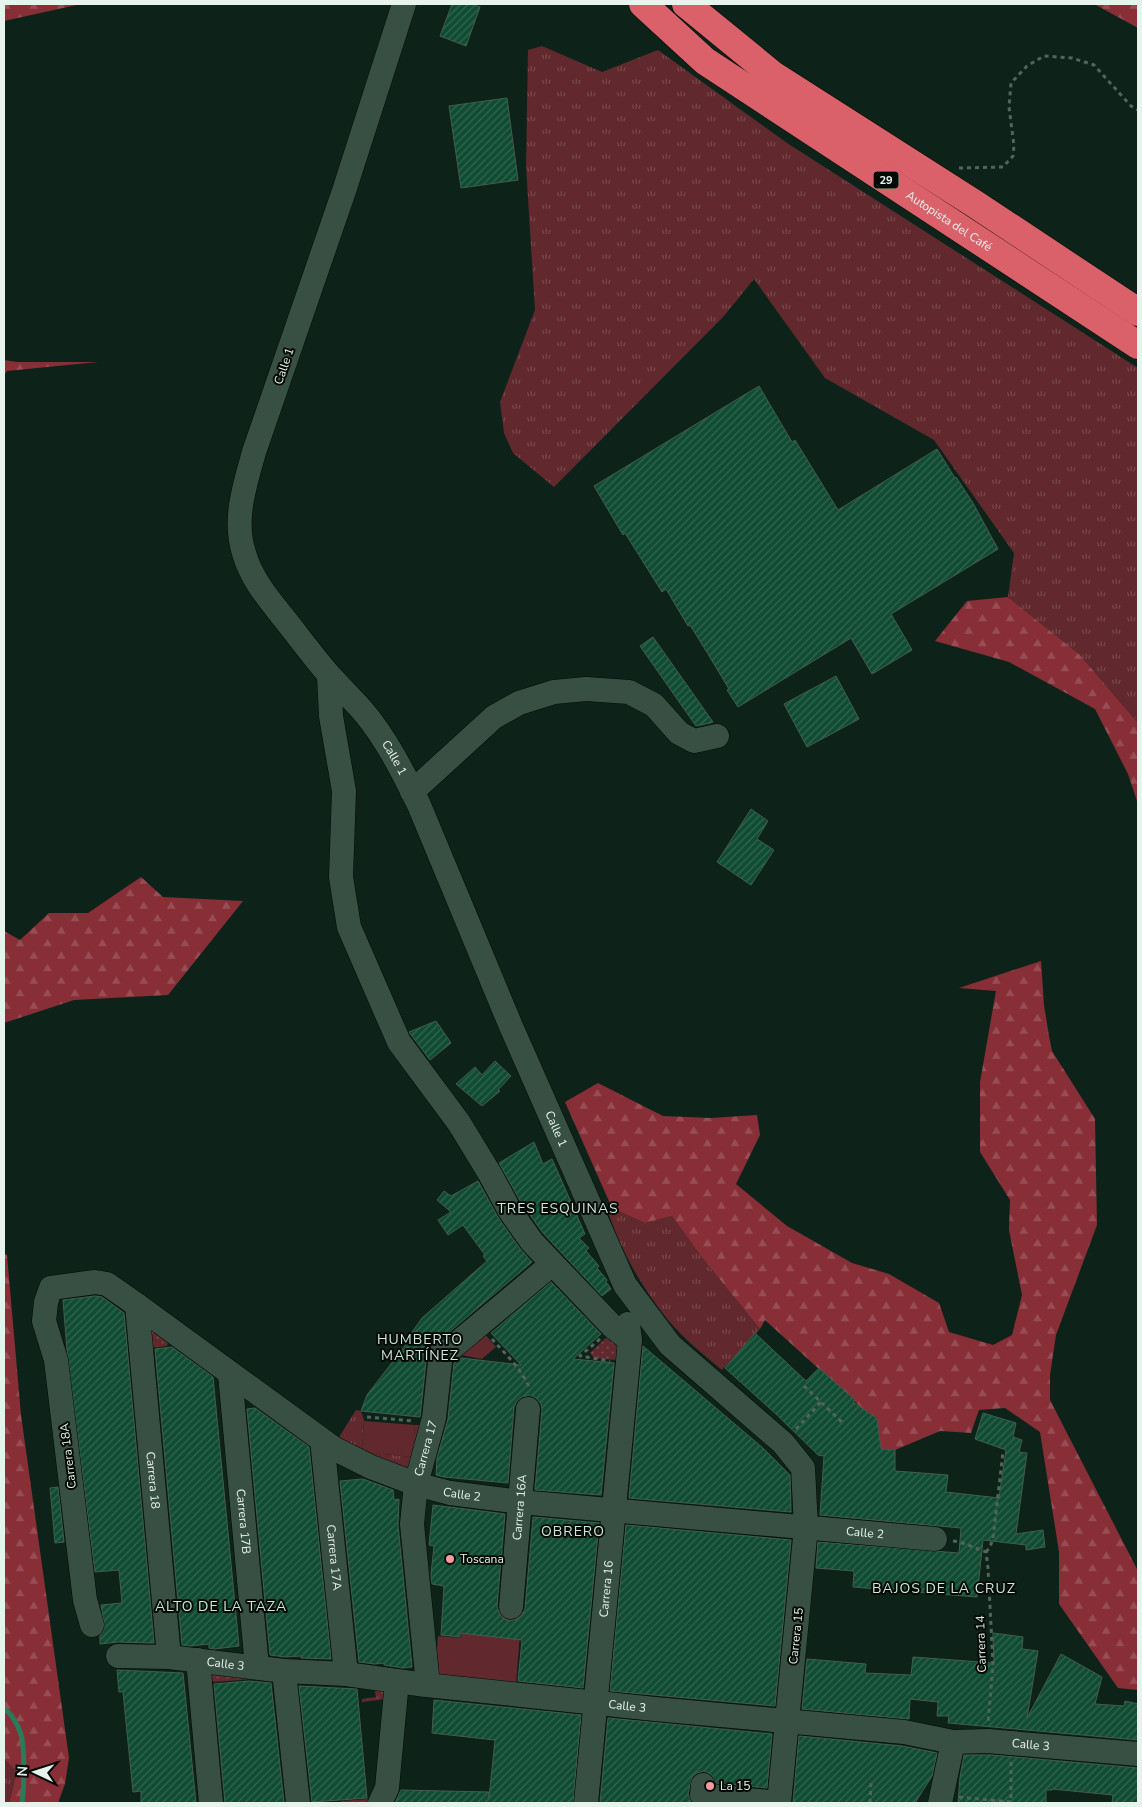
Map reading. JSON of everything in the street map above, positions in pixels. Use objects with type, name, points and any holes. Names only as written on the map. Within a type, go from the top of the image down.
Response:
[{"type":"highway","name":"Autopista del Café","points":[[643,4],[704,61],[1138,344]]},
{"type":"highway","name":"29","points":[[686,4],[773,75],[975,204],[1138,312]]},
{"type":"street","name":"Calle 1","points":[[404,4],[344,191],[254,452],[242,493],[239,522],[243,552],[252,575],[265,594],[329,676],[368,718],[389,749],[412,792],[510,1024],[624,1285],[670,1344],[783,1442],[803,1468]]},
{"type":"street","points":[[329,676],[331,716],[344,791],[341,877],[349,928],[400,1042],[459,1123],[510,1210],[532,1242],[623,1343]]},
{"type":"street","points":[[412,792],[494,717],[519,704],[554,692],[586,689],[629,692],[654,705],[679,733],[694,742],[717,736]]},
{"type":"street","name":"Carrera 17","points":[[426,1685],[427,1675],[412,1524],[416,1484],[433,1423],[441,1353],[455,1346],[552,1264]]},
{"type":"street","name":"Calle 2","points":[[51,1288],[96,1282],[107,1284],[333,1448],[371,1467],[416,1484],[450,1493],[520,1502],[935,1539]]},
{"type":"street","name":"Carrera 16","points":[[586,1803],[614,1511],[623,1343],[624,1285]]},
{"type":"street","name":"Carrera 18A","points":[[51,1288],[46,1302],[44,1321],[56,1360],[85,1600],[92,1625]]},
{"type":"street","name":"Carrera 18","points":[[137,1305],[170,1657]]},
{"type":"street","name":"Carrera 17B","points":[[230,1374],[257,1667]]},
{"type":"street","name":"Carrera 16A","points":[[511,1607],[528,1409]]},
{"type":"street","name":"Carrera 17A","points":[[322,1440],[346,1674]]},
{"type":"street","name":"Carrera 15","points":[[779,1803],[806,1527],[803,1468]]},
{"type":"street","name":"Calle 3","points":[[118,1656],[170,1657],[284,1671],[346,1674],[426,1685],[596,1703],[904,1732],[953,1742],[988,1741],[1138,1754]]},
{"type":"street","points":[[198,1660],[211,1803]]},
{"type":"street","points":[[284,1671],[298,1803]]},
{"type":"street","points":[[380,1803],[387,1788],[397,1681]]},
{"type":"street","points":[[941,1800],[953,1742]]},
{"type":"street","points":[[703,1785],[702,1795],[779,1803]]},
{"type":"path","points":[[958,168],[1003,166],[1013,156],[1014,146],[1009,107],[1011,83],[1027,66],[1044,56],[1072,58],[1094,65],[1131,106],[1138,110]]},
{"type":"path","points":[[623,1343],[592,1359],[580,1356],[623,1343]]},
{"type":"path","points":[[498,1346],[526,1381],[532,1400],[528,1409]]},
{"type":"path","points":[[804,1386],[844,1424]]},
{"type":"path","points":[[783,1442],[821,1402]]},
{"type":"path","points":[[367,1417],[433,1423]]},
{"type":"path","points":[[935,1539],[960,1542],[986,1552],[990,1547],[993,1538],[1004,1452]]},
{"type":"path","name":"Carrera 14","points":[[986,1552],[993,1664],[989,1692],[988,1741]]},
{"type":"path","points":[[941,1800],[1011,1802],[1011,1752],[1000,1745],[988,1741]]},
{"type":"path","points":[[870,1803],[871,1783]]},
{"type":"green space","points":[[4,4],[81,4],[4,21]]},
{"type":"green space","points":[[1094,4],[1138,4],[1138,28]]},
{"type":"green space","points":[[542,46],[602,72],[658,50],[787,143],[1138,368],[1138,723],[1079,654],[1008,597],[1014,553],[934,440],[825,378],[754,279],[724,316],[554,487],[513,453],[504,433],[500,402],[535,310],[526,166],[528,50]]},
{"type":"green space","points":[[4,360],[17,362],[98,362],[7,371],[4,375]]},
{"type":"green space","points":[[1008,597],[1079,654],[1138,723],[1138,804],[1128,774],[1095,709],[1009,662],[935,641],[967,601]]},
{"type":"green space","points":[[141,877],[163,897],[243,901],[168,995],[74,1000],[4,1023],[4,931],[20,940],[49,913],[88,913]]},
{"type":"green space","points":[[1041,961],[1044,1005],[1052,1051],[1095,1119],[1097,1225],[1056,1335],[1050,1375],[1050,1400],[1138,1571],[1138,1690],[1118,1688],[1059,1604],[1059,1552],[1040,1432],[1005,1408],[979,1410],[971,1433],[940,1431],[895,1450],[881,1449],[877,1418],[863,1409],[765,1320],[760,1329],[700,1255],[672,1216],[645,1223],[612,1208],[565,1102],[598,1083],[663,1116],[711,1118],[757,1115],[760,1135],[736,1184],[787,1226],[852,1263],[889,1274],[939,1303],[949,1332],[993,1345],[1012,1335],[1022,1295],[1009,1230],[1010,1200],[980,1152],[980,1082],[996,991],[959,988]]},
{"type":"green space","points":[[612,1208],[645,1223],[672,1216],[700,1255],[760,1329],[722,1370],[681,1334],[649,1295],[619,1241],[608,1212]]},
{"type":"green space","points":[[4,1254],[7,1255],[21,1415],[69,1758],[65,1784],[58,1803],[9,1803],[17,1772],[4,1759]]},
{"type":"green space","points":[[154,1329],[169,1340],[167,1346],[150,1348],[149,1333]]},
{"type":"green space","points":[[483,1332],[496,1347],[482,1359],[461,1355]]},
{"type":"green space","points":[[610,1334],[622,1342],[617,1360],[594,1358],[590,1353]]},
{"type":"green space","points":[[356,1410],[361,1411],[364,1420],[362,1452],[412,1457],[415,1425],[421,1425],[416,1461],[413,1469],[405,1472],[361,1457],[336,1442]]},
{"type":"green space","points":[[364,1421],[415,1425],[412,1457],[362,1452]]},
{"type":"green space","points":[[464,1607],[555,1615],[520,1633],[516,1684],[435,1678],[438,1636],[461,1638]]},
{"type":"green space","points":[[209,1673],[267,1678],[214,1682],[210,1679]]},
{"type":"green space","points":[[378,1686],[388,1695],[387,1699],[362,1702],[362,1699],[376,1697],[374,1687]]},
{"type":"green space","points":[[4,1759],[17,1772],[9,1803],[4,1803]]},
{"type":"green space","points":[[370,1799],[369,1803],[342,1803],[341,1801]]},
{"type":"building","points":[[452,4],[471,4],[480,7],[466,46],[440,36]]},
{"type":"building","points":[[507,98],[518,180],[461,188],[449,106]]},
{"type":"building","points":[[759,386],[792,442],[795,440],[838,510],[937,449],[973,503],[998,549],[891,614],[912,650],[872,674],[851,638],[738,707],[690,625],[688,626],[666,589],[662,592],[625,533],[623,535],[594,486]]},
{"type":"building","points":[[653,637],[713,722],[696,726],[640,646]]},
{"type":"building","points":[[836,676],[859,719],[807,747],[784,704]]},
{"type":"building","points":[[751,809],[768,821],[757,839],[774,850],[751,885],[717,862]]},
{"type":"building","points":[[436,1021],[451,1043],[430,1060],[409,1032]]},
{"type":"building","points":[[495,1061],[511,1076],[498,1090],[500,1091],[482,1106],[456,1084],[475,1067],[482,1075]]},
{"type":"building","points":[[534,1142],[543,1164],[552,1159],[585,1234],[579,1238],[589,1248],[586,1251],[599,1266],[597,1268],[607,1280],[606,1282],[611,1289],[602,1296],[543,1233],[522,1204],[499,1163]]},
{"type":"building","points":[[478,1181],[499,1219],[532,1262],[441,1339],[430,1345],[427,1352],[420,1417],[361,1411],[367,1395],[408,1342],[410,1335],[422,1318],[487,1261],[483,1256],[485,1255],[463,1225],[448,1235],[438,1220],[451,1212],[437,1200],[444,1191],[451,1196]]},
{"type":"building","points":[[551,1282],[601,1334],[573,1359],[614,1363],[601,1495],[535,1490],[542,1410],[541,1404],[530,1395],[522,1397],[514,1407],[508,1483],[436,1475],[437,1458],[448,1419],[454,1363],[461,1358],[521,1365],[491,1333]]},
{"type":"building","points":[[95,1296],[102,1297],[124,1313],[154,1643],[118,1642],[100,1644],[100,1636],[105,1628],[101,1605],[122,1603],[119,1570],[95,1572],[67,1350],[63,1300]]},
{"type":"building","points":[[755,1333],[806,1381],[819,1368],[855,1400],[853,1402],[875,1417],[877,1419],[881,1449],[895,1450],[895,1471],[948,1475],[946,1492],[999,1498],[1006,1450],[975,1439],[983,1413],[1016,1423],[1013,1437],[1022,1440],[1019,1452],[1027,1453],[1016,1534],[1043,1530],[1045,1547],[1026,1550],[1026,1545],[983,1540],[977,1597],[853,1587],[854,1571],[816,1568],[818,1542],[959,1553],[961,1528],[820,1515],[824,1456],[818,1455],[725,1368]]},
{"type":"building","points":[[643,1346],[763,1448],[790,1475],[791,1512],[629,1498]]},
{"type":"building","points":[[172,1347],[213,1377],[239,1646],[214,1649],[209,1648],[209,1644],[182,1645],[155,1349]]},
{"type":"building","points":[[255,1408],[309,1447],[331,1659],[270,1655],[247,1409]]},
{"type":"building","points":[[363,1479],[393,1490],[394,1500],[399,1499],[398,1525],[412,1667],[403,1668],[384,1665],[384,1663],[359,1662],[340,1481]]},
{"type":"building","points":[[58,1487],[64,1542],[55,1543],[50,1488]]},
{"type":"building","points":[[433,1505],[505,1514],[497,1606],[503,1618],[509,1621],[517,1619],[525,1609],[533,1517],[599,1523],[583,1688],[518,1681],[522,1640],[460,1633],[460,1637],[441,1635],[444,1586],[432,1584],[431,1574],[434,1546],[429,1545]]},
{"type":"building","points":[[626,1525],[791,1540],[775,1706],[610,1691]]},
{"type":"building","points":[[993,1633],[1023,1637],[1022,1649],[1038,1651],[1027,1718],[1061,1654],[1102,1677],[1095,1704],[1124,1706],[1125,1701],[1138,1704],[1138,1740],[948,1723],[949,1716],[937,1716],[938,1702],[910,1699],[909,1719],[802,1709],[807,1659],[866,1664],[865,1673],[911,1675],[913,1657],[994,1663]]},
{"type":"building","points":[[117,1670],[183,1673],[196,1803],[141,1803],[141,1791],[133,1792],[123,1692],[119,1692]]},
{"type":"building","points":[[249,1681],[271,1683],[284,1803],[225,1803],[214,1684]]},
{"type":"building","points":[[299,1686],[357,1689],[367,1798],[312,1802]]},
{"type":"building","points":[[434,1700],[581,1715],[573,1803],[395,1803],[401,1790],[489,1792],[489,1798],[495,1740],[432,1733]]},
{"type":"building","points":[[608,1718],[772,1734],[767,1788],[716,1783],[711,1774],[704,1771],[692,1777],[688,1794],[692,1803],[600,1803]]},
{"type":"building","points":[[799,1736],[902,1746],[937,1753],[932,1776],[915,1803],[793,1803]]},
{"type":"building","points":[[964,1755],[992,1755],[1138,1768],[1138,1803],[1112,1803],[1113,1795],[1052,1789],[1046,1790],[1046,1803],[958,1803]]},
{"type":"waterway","points":[[4,1709],[14,1720],[22,1741],[24,1769],[22,1803]]},
{"type":"place","name":"Toscana","points":[[450,1559]]},
{"type":"place","name":"La 15","points":[[710,1786]]},
{"type":"district","name":"TRES ESQUINAS","points":[[558,1208]]},
{"type":"district","name":"HUMBERTO MARTÍNEZ","points":[[420,1348]]},
{"type":"district","name":"OBRERO","points":[[573,1531]]},
{"type":"district","name":"BAJOS DE LA CRUZ","points":[[944,1588]]},
{"type":"district","name":"ALTO DE LA TAZA","points":[[221,1606]]}]
